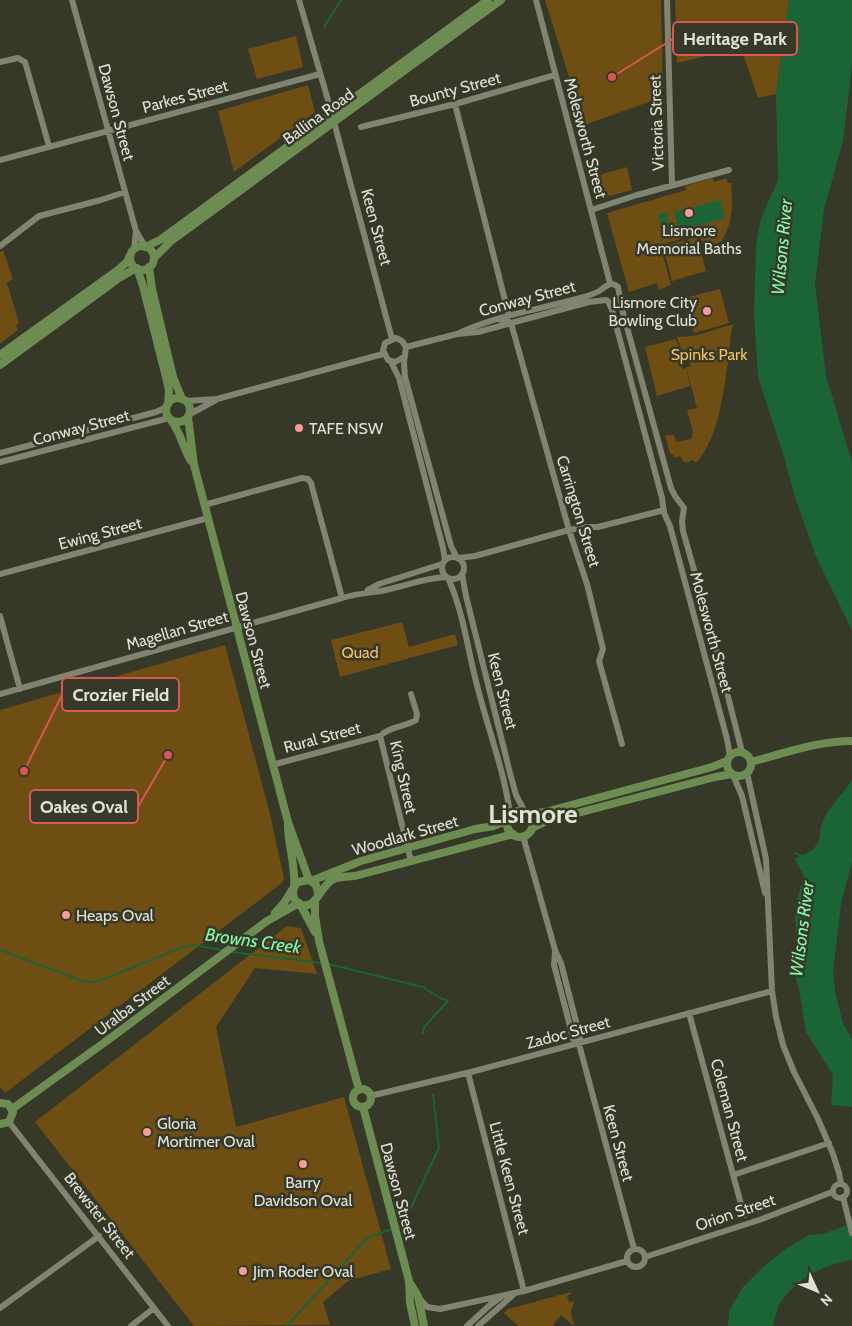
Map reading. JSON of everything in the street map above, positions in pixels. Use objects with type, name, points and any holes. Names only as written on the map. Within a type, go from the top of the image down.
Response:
[{"type":"main road","name":"Ballina Road","points":[[154,258],[171,241],[488,0]]},
{"type":"main road","name":"Ballina Road","points":[[145,246],[160,240],[501,0]]},
{"type":"main road","points":[[0,355],[118,270],[127,262],[133,252],[139,247],[145,246],[152,252],[154,258],[149,268],[152,289],[173,377],[184,400],[190,406],[189,415],[186,420],[178,422],[170,419],[167,414],[169,390],[137,268]]},
{"type":"main road","points":[[133,252],[132,263],[137,268],[143,270],[149,268]]},
{"type":"main road","points":[[0,365],[119,278],[137,268]]},
{"type":"main road","points":[[167,406],[174,399],[184,400]]},
{"type":"main road","name":"Dawson Street","points":[[189,415],[194,465],[204,505],[288,822],[310,880]]},
{"type":"main road","name":"Dawson Street","points":[[170,419],[179,432],[186,453],[194,465]]},
{"type":"main road","points":[[751,762],[826,742],[852,741]]},
{"type":"main road","points":[[527,813],[533,821],[530,832],[523,836],[513,834],[508,827],[509,818],[517,812],[545,812],[712,767],[736,752],[742,752],[748,756],[751,762],[747,772],[741,776],[715,777],[547,821],[532,828]]},
{"type":"main road","points":[[728,758],[727,769],[732,775]]},
{"type":"main road","name":"Woodlark Street","points":[[310,880],[361,861],[475,829],[494,826],[509,818]]},
{"type":"main road","name":"Dawson Street","points":[[288,822],[288,835],[294,868],[293,888]]},
{"type":"main road","name":"Woodlark Street","points":[[316,897],[327,884],[337,878],[355,876],[513,834]]},
{"type":"main road","points":[[319,941],[299,903],[294,899],[293,888],[298,882],[310,880],[316,885],[315,916],[319,941],[359,1090]]},
{"type":"main road","name":"Uralba Street","points":[[267,921],[284,903],[293,888]]},
{"type":"main road","points":[[299,903],[310,904],[316,897]]},
{"type":"main road","name":"Uralba Street","points":[[12,1109],[267,921],[299,903]]},
{"type":"main road","points":[[359,1090],[367,1091],[370,1096],[370,1102],[363,1107],[358,1106],[353,1100],[353,1095],[359,1090]]},
{"type":"main road","points":[[0,1103],[8,1104],[12,1109],[13,1116],[9,1122],[0,1124]]},
{"type":"main road","name":"Dawson Street","points":[[363,1107],[409,1282],[410,1303],[415,1326]]},
{"type":"main road","name":"Dawson Street","points":[[409,1282],[418,1296],[424,1326]]},
{"type":"street","name":"Dawson Street","points":[[72,0],[136,231],[145,246]]},
{"type":"street","name":"Keen Street","points":[[300,0],[392,338]]},
{"type":"street","name":"Molesworth Street","points":[[536,0],[610,283]]},
{"type":"street","name":"Victoria Street","points":[[667,0],[672,185]]},
{"type":"street","points":[[0,62],[18,58],[25,62],[49,146]]},
{"type":"street","name":"Parkes Street","points":[[0,160],[320,74]]},
{"type":"street","name":"Bounty Street","points":[[361,126],[454,104],[555,75]]},
{"type":"street","name":"Carrington Street","points":[[454,104],[510,320],[587,584],[603,649],[599,661],[622,744]]},
{"type":"street","points":[[591,210],[729,170]]},
{"type":"street","points":[[0,246],[39,216],[102,200],[125,192]]},
{"type":"street","name":"Dawson Street","points":[[133,252],[136,231]]},
{"type":"street","points":[[620,295],[614,301],[607,300],[603,295],[603,289],[610,283],[618,287],[620,295],[622,309],[671,488],[677,500],[684,508],[682,515],[674,520],[664,511]]},
{"type":"street","name":"Conway Street","points":[[406,347],[458,334],[478,332],[603,289]]},
{"type":"street","name":"Molesworth Street","points":[[607,300],[614,319],[664,511],[727,739],[728,758]]},
{"type":"street","name":"Conway Street","points":[[458,334],[475,326],[589,302],[607,300]]},
{"type":"street","points":[[392,338],[402,341],[406,347],[404,357],[405,377],[451,546],[463,564],[464,571],[457,578],[447,577],[442,570],[443,548],[400,378],[391,362],[383,354],[383,346],[392,338]]},
{"type":"street","points":[[184,400],[217,399],[383,354]]},
{"type":"street","points":[[391,362],[399,362],[404,357]]},
{"type":"street","points":[[189,415],[217,399]]},
{"type":"street","name":"Conway Street","points":[[0,453],[156,412],[167,406]]},
{"type":"street","name":"Conway Street","points":[[0,462],[170,419]]},
{"type":"street","points":[[204,505],[302,478],[308,479],[311,483],[342,598]]},
{"type":"street","points":[[664,511],[668,501],[677,500]]},
{"type":"street","points":[[443,562],[449,557],[475,556],[570,530],[598,527],[664,511]]},
{"type":"street","name":"Molesworth Street","points":[[682,515],[684,536],[712,634],[742,752]]},
{"type":"street","name":"Ewing Street","points":[[0,574],[208,518]]},
{"type":"street","name":"Magellan Street","points":[[0,694],[342,598],[443,562]]},
{"type":"street","name":"Keen Street","points":[[462,574],[510,773],[516,795],[527,813]]},
{"type":"street","name":"Keen Street","points":[[447,577],[458,606],[477,688],[507,799],[509,818]]},
{"type":"street","name":"Magellan Street","points":[[362,592],[381,591],[427,578],[447,577]]},
{"type":"street","points":[[0,616],[20,688]]},
{"type":"street","name":"Rural Street","points":[[272,765],[411,723],[416,720],[417,714],[411,694]]},
{"type":"street","name":"King Street","points":[[383,733],[411,861]]},
{"type":"street","points":[[747,772],[765,848],[772,991],[776,1017],[783,1045],[794,1072],[829,1143],[838,1166],[841,1184],[847,1190],[843,1197],[836,1198],[832,1192],[834,1186],[841,1184]]},
{"type":"street","points":[[732,775],[740,788],[768,906]]},
{"type":"street","name":"Keen Street","points":[[523,836],[555,950],[561,963],[580,1037],[578,1044],[634,1249]]},
{"type":"street","name":"Zadoc Street","points":[[370,1096],[468,1073],[772,991]]},
{"type":"street","name":"Coleman Street","points":[[689,1013],[744,1215]]},
{"type":"street","name":"Little Keen Street","points":[[468,1073],[524,1291]]},
{"type":"street","name":"Brewster Street","points":[[9,1122],[168,1326]]},
{"type":"street","points":[[733,1175],[829,1143]]},
{"type":"street","name":"Orion Street","points":[[645,1256],[762,1219],[832,1192]]},
{"type":"street","points":[[843,1197],[852,1233]]},
{"type":"street","points":[[0,1308],[99,1236]]},
{"type":"street","points":[[634,1249],[640,1249],[645,1256],[643,1264],[638,1267],[632,1266],[627,1261],[628,1254],[634,1249]]},
{"type":"street","points":[[418,1296],[427,1307],[436,1310],[524,1291],[627,1261]]},
{"type":"street","points":[[478,1326],[516,1293]]},
{"type":"street","points":[[467,1326],[503,1296]]},
{"type":"street","points":[[131,1326],[154,1308]]},
{"type":"green space","points":[[545,0],[661,0],[663,97],[584,125]]},
{"type":"green space","points":[[675,0],[789,0],[776,94],[758,98],[741,48],[677,63]]},
{"type":"green space","points":[[296,36],[303,67],[257,79],[248,49]]},
{"type":"green space","points":[[308,85],[315,112],[234,172],[218,111]]},
{"type":"green space","points":[[627,167],[632,190],[602,198],[596,176]]},
{"type":"green space","points":[[713,178],[714,182],[726,178],[728,183],[731,183],[730,221],[721,242],[714,244],[715,246],[704,248],[700,236],[695,235],[660,245],[671,285],[659,290],[657,283],[629,292],[607,213],[686,190],[685,186]]},
{"type":"green space","name":"Lismore City Bowling Club","points":[[697,237],[706,271],[672,281],[663,246]]},
{"type":"green space","points":[[3,250],[13,279],[7,283],[19,323],[16,326],[18,330],[0,344],[0,252]]},
{"type":"green space","name":"Lismore City Bowling Club","points":[[720,289],[729,323],[694,333],[685,298]]},
{"type":"green space","name":"Spinks Park","points":[[734,324],[732,327],[723,397],[716,426],[711,440],[696,463],[693,460],[685,463],[680,456],[674,458],[673,454],[670,454],[665,435],[674,435],[676,442],[691,439],[693,432],[687,410],[697,408],[686,367],[691,366],[689,359],[684,360],[677,337],[694,336]]},
{"type":"green space","points":[[676,339],[683,360],[680,362],[683,369],[686,368],[690,386],[657,396],[645,347]]},
{"type":"green space","name":"Quad","points":[[402,622],[409,647],[455,634],[458,645],[340,677],[331,640]]},
{"type":"green space","points":[[225,645],[269,810],[284,878],[282,883],[5,1093],[0,1087],[0,710]]},
{"type":"green space","points":[[287,926],[301,928],[317,974],[255,968],[216,1027],[236,1127],[344,1097],[391,1269],[348,1281],[323,1302],[330,1325],[194,1326],[35,1122]]},
{"type":"green space","points":[[571,1292],[567,1296],[569,1302],[574,1301],[571,1311],[574,1326],[561,1315],[554,1326],[518,1326],[504,1313],[508,1309]]},
{"type":"water","name":"Wilsons River","points":[[789,0],[852,0],[852,66],[843,141],[824,209],[815,284],[826,376],[852,462],[852,630],[817,559],[795,497],[758,377],[754,314],[756,245],[761,218],[778,180],[776,94]]},
{"type":"water","name":"Lismore Memorial Baths","points":[[720,200],[725,218],[679,231],[674,212]]},
{"type":"water","name":"Lismore Memorial Baths","points":[[666,212],[672,236],[664,239],[658,215]]},
{"type":"water","name":"Wilsons River","points":[[852,781],[852,862],[841,904],[833,972],[836,996],[843,1023],[852,1040],[852,1107],[831,1105],[833,1075],[806,1032],[799,989],[793,968],[797,945],[795,915],[804,876],[795,859],[813,850],[819,841],[821,826],[827,812]]},
{"type":"water","points":[[852,1223],[852,1260],[832,1265],[813,1273],[796,1285],[780,1303],[773,1326],[728,1326],[729,1312],[742,1288],[762,1268],[784,1250],[809,1235],[823,1234]]},
{"type":"waterway","points":[[324,27],[341,0]]},
{"type":"waterway","name":"Browns Creek","points":[[794,853],[803,856]]},
{"type":"waterway","name":"Browns Creek","points":[[0,950],[80,980],[91,982],[102,980],[180,948],[194,945],[222,950]]},
{"type":"waterway","name":"Browns Creek","points":[[232,952],[321,963]]},
{"type":"waterway","name":"Browns Creek","points":[[328,964],[423,987],[448,1001],[424,1027],[423,1033]]},
{"type":"waterway","points":[[396,1228],[403,1225],[439,1148],[433,1095]]},
{"type":"waterway","points":[[287,1326],[367,1238],[392,1229]]},
{"type":"place","name":"Heritage Park","points":[[612,77]]},
{"type":"place","name":"Lismore Memorial Baths","points":[[689,213]]},
{"type":"place","name":"Lismore City Bowling Club","points":[[707,311]]},
{"type":"place","name":"TAFE NSW","points":[[299,428]]},
{"type":"place","name":"Oakes Oval","points":[[168,755]]},
{"type":"place","name":"Crozier Field","points":[[24,771]]},
{"type":"place","name":"Heaps Oval","points":[[66,915]]},
{"type":"place","name":"Gloria Mortimer Oval","points":[[147,1132]]},
{"type":"place","name":"Barry Davidson Oval","points":[[303,1164]]},
{"type":"place","name":"Jim Roder Oval","points":[[243,1271]]},
{"type":"district","name":"Lismore","points":[[533,814]]}]
